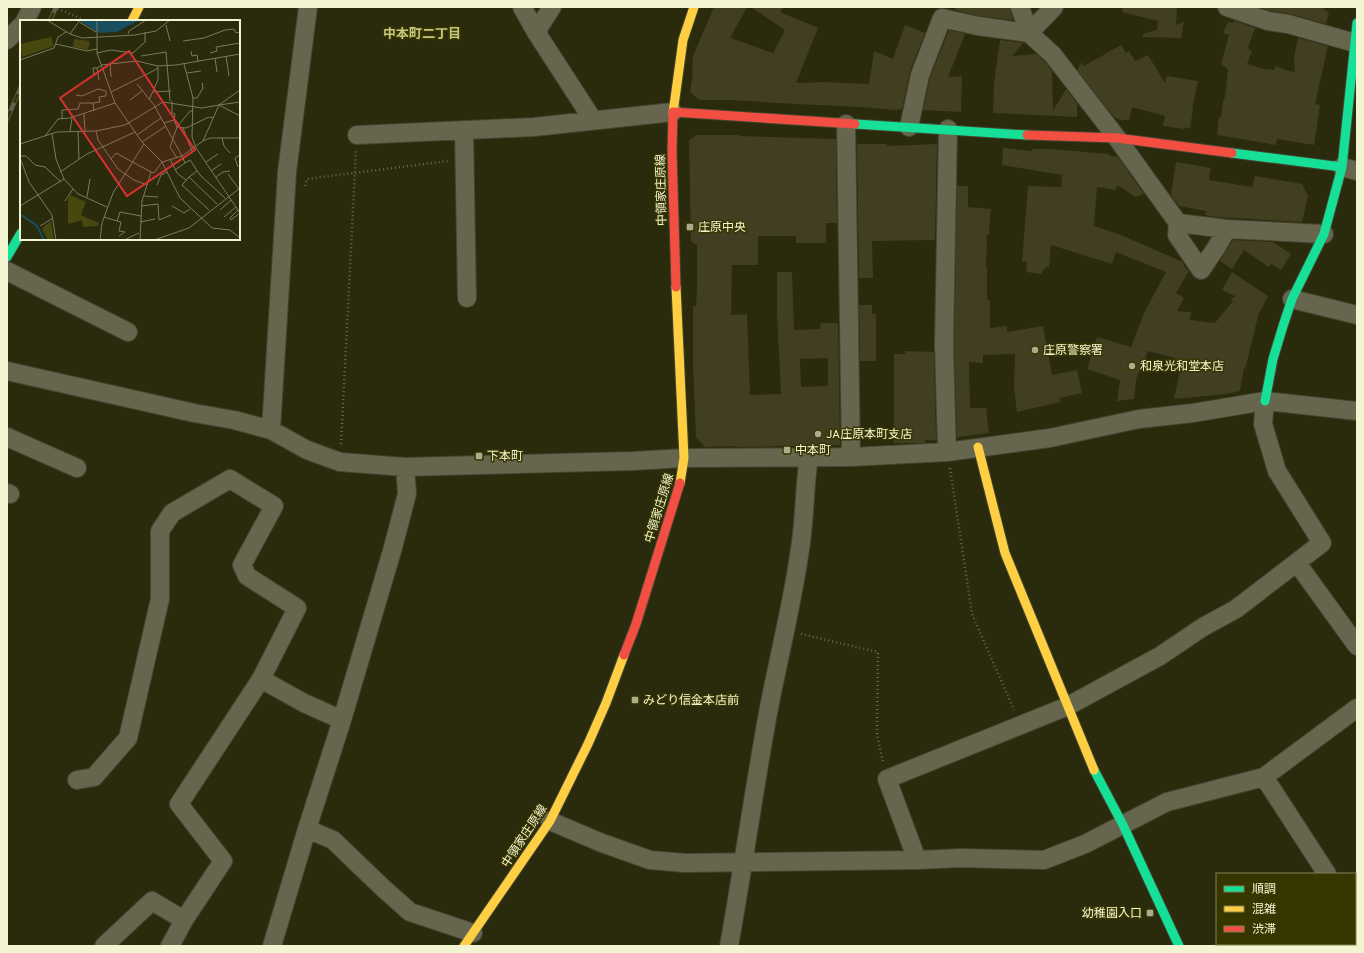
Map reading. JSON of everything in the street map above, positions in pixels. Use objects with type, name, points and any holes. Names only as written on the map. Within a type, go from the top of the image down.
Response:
[{"type":"street","points":[[26,20],[32,7]]},
{"type":"street","points":[[132,20],[139,7]]},
{"type":"street","points":[[271,430],[287,172],[308,7]]},
{"type":"street","points":[[522,7],[536,32],[593,120]]},
{"type":"street","points":[[536,32],[552,7]]},
{"type":"street","name":"中領家庄原線","points":[[468,940],[550,821],[588,744],[606,703],[636,624],[682,477],[684,458],[674,250],[672,151],[673,112],[683,40],[694,7]]},
{"type":"street","points":[[1020,7],[1029,33],[1053,55],[1117,138],[1178,223],[1177,235],[1201,270],[1227,229]]},
{"type":"street","points":[[1029,33],[1054,7]]},
{"type":"street","points":[[1227,7],[1268,21],[1288,24],[1355,43]]},
{"type":"street","points":[[909,127],[920,75],[940,12],[978,26],[1029,33]]},
{"type":"street","points":[[917,860],[888,779],[1068,706],[1160,656],[1203,627],[1236,609],[1322,543],[1277,471],[1263,424],[1265,401],[1273,359],[1292,299],[1324,234],[1350,169],[1357,23]]},
{"type":"street","points":[[7,40],[20,27]]},
{"type":"street","points":[[357,135],[534,128],[593,120],[673,112],[909,127],[928,130],[948,129],[1028,135],[1117,138],[1350,169]]},
{"type":"street","points":[[846,124],[851,457]]},
{"type":"street","points":[[947,452],[944,344],[948,129]]},
{"type":"street","points":[[464,130],[468,298]]},
{"type":"street","points":[[1178,223],[1227,229],[1324,234]]},
{"type":"street","points":[[7,257],[20,235]]},
{"type":"street","points":[[7,271],[128,332]]},
{"type":"street","points":[[1292,299],[1357,315]]},
{"type":"street","points":[[7,371],[234,420],[271,430],[307,450],[340,462],[405,467],[633,461],[684,458],[809,456],[851,457],[947,452],[1050,438],[1139,419],[1194,413],[1265,401],[1357,411]]},
{"type":"street","points":[[7,437],[77,468]]},
{"type":"street","points":[[978,447],[1005,553],[1097,777],[1123,825],[1179,946]]},
{"type":"street","points":[[729,946],[745,862],[768,713],[802,535],[809,456]]},
{"type":"street","points":[[272,946],[342,720],[407,494],[405,467]]},
{"type":"street","points":[[77,780],[94,777],[128,738],[160,599],[160,531],[172,513],[230,479],[274,506],[242,565],[247,576],[297,608],[261,679],[179,804],[223,860],[184,920],[170,946]]},
{"type":"street","points":[[1297,563],[1357,646]]},
{"type":"street","points":[[261,679],[342,720]]},
{"type":"street","points":[[550,821],[602,843],[650,860],[685,863],[917,860],[961,858],[1044,860],[1085,844],[1166,802],[1264,777],[1357,708]]},
{"type":"street","points":[[1264,777],[1326,873]]},
{"type":"street","points":[[307,829],[333,840],[410,912],[468,940]]},
{"type":"street","points":[[104,946],[152,901],[184,920]]},
{"type":"path","points":[[54,7],[84,20]]},
{"type":"path","points":[[340,462],[357,135]]},
{"type":"path","points":[[303,192],[307,179],[464,158]]},
{"type":"path","points":[[947,452],[972,614],[1021,725]]},
{"type":"path","points":[[785,630],[878,652],[877,734],[888,779]]},
{"type":"building","points":[[714,7],[747,7],[730,38],[773,53],[785,30],[751,7],[784,7],[780,12],[818,28],[796,83],[822,82],[869,84],[874,51],[893,59],[905,25],[925,33],[910,71],[902,109],[896,110],[728,100],[699,100],[690,92],[693,73],[693,56]]},
{"type":"building","points":[[956,7],[1010,7],[1013,20],[980,16],[955,10]]},
{"type":"building","points":[[1123,7],[1177,7],[1176,25],[1184,22],[1181,38],[1143,37],[1143,34],[1157,30],[1158,21],[1122,12]]},
{"type":"building","points":[[1259,7],[1322,7],[1329,13],[1326,24]]},
{"type":"building","points":[[1235,21],[1255,28],[1248,48],[1252,51],[1247,64],[1268,70],[1274,70],[1275,66],[1295,73],[1294,57],[1298,38],[1328,46],[1315,104],[1320,105],[1314,145],[1277,139],[1276,145],[1217,135],[1219,117],[1221,117],[1225,97],[1228,69],[1221,64],[1229,35],[1223,33],[1228,22],[1233,23]]},
{"type":"building","points":[[949,30],[965,34],[948,77],[962,76],[961,112],[923,110],[930,78]]},
{"type":"building","points":[[1000,40],[1023,43],[1012,56],[1037,54],[1045,62],[1052,71],[1053,111],[1066,89],[1077,103],[1077,117],[993,113],[994,83]]},
{"type":"building","points":[[1121,45],[1126,53],[1129,51],[1135,61],[1148,55],[1165,83],[1167,76],[1198,81],[1192,109],[1190,129],[1185,127],[1184,129],[1163,126],[1165,116],[1132,107],[1129,120],[1121,120],[1114,117],[1077,70],[1082,62],[1084,66]]},
{"type":"building","points":[[697,135],[739,135],[836,139],[837,223],[826,223],[826,243],[796,243],[796,236],[758,236],[758,265],[732,265],[731,315],[747,314],[750,395],[781,394],[777,314],[777,272],[792,272],[794,330],[820,329],[821,323],[838,323],[838,315],[840,445],[705,447],[696,437],[693,365],[693,306],[696,306],[697,291],[697,244],[693,244],[693,242],[691,242],[689,140]],"holes":[[[828,358],[828,386],[801,387],[800,359]]]},
{"type":"building","points":[[857,144],[887,144],[887,146],[937,144],[935,240],[872,241],[873,278],[859,278]]},
{"type":"building","points":[[1003,148],[1032,151],[1032,149],[1052,149],[1108,154],[1118,157],[1144,194],[1135,197],[1118,185],[1115,190],[1097,187],[1094,226],[1121,235],[1183,262],[1184,266],[1189,271],[1176,293],[1184,298],[1177,311],[1191,312],[1190,320],[1215,323],[1233,301],[1231,300],[1235,296],[1222,290],[1232,272],[1268,296],[1258,316],[1246,366],[1244,368],[1240,391],[1226,394],[1174,399],[1182,361],[1148,351],[1136,379],[1134,399],[1117,401],[1120,380],[1087,369],[1097,337],[1131,347],[1144,313],[1166,272],[1116,252],[1112,264],[1051,245],[1049,267],[1045,267],[1045,270],[1043,269],[1042,274],[1026,272],[1027,261],[1022,262],[1028,186],[1061,187],[1062,175],[1002,165]]},
{"type":"building","points":[[1176,162],[1211,168],[1209,180],[1252,187],[1255,176],[1302,184],[1308,196],[1302,222],[1216,217],[1205,215],[1206,211],[1179,206],[1171,195]]},
{"type":"building","points":[[957,186],[968,186],[968,207],[991,209],[989,227],[990,234],[987,235],[986,269],[987,268],[987,300],[990,300],[990,328],[1007,326],[1007,332],[1043,326],[1052,375],[1077,370],[1082,393],[1060,398],[1060,402],[1017,412],[1014,387],[1015,354],[983,355],[983,363],[969,362],[970,408],[986,408],[989,433],[957,437],[954,344]]},
{"type":"building","points":[[1233,240],[1273,242],[1291,254],[1281,270],[1271,264],[1269,267],[1244,250],[1232,269],[1220,261]]},
{"type":"building","points":[[859,305],[872,305],[872,314],[876,314],[876,361],[860,361]]},
{"type":"building","points":[[905,351],[934,352],[936,440],[925,440],[925,443],[894,443],[894,354],[905,354]]},
{"type":"railway","points":[[50,20],[56,7]]},
{"type":"railway","points":[[7,119],[20,89]]},
{"type":"traffic: fast","points":[[1232,153],[1342,167],[1357,23]]},
{"type":"traffic: fast","points":[[855,124],[1027,135]]},
{"type":"traffic: fast","points":[[1265,401],[1273,359],[1283,326],[1292,299],[1324,234],[1342,167]]},
{"type":"traffic: fast","points":[[7,257],[20,235]]},
{"type":"traffic: fast","points":[[1094,770],[1123,825],[1179,946]]},
{"type":"traffic: slow","points":[[132,20],[139,7]]},
{"type":"traffic: slow","points":[[673,113],[683,40],[694,7]]},
{"type":"traffic: slow","points":[[676,287],[684,458],[680,483]]},
{"type":"traffic: slow","points":[[978,447],[1005,553],[1094,770]]},
{"type":"traffic: slow","points":[[464,946],[550,821],[588,744],[606,703],[624,655]]},
{"type":"traffic: jam","points":[[673,112],[855,124]]},
{"type":"traffic: jam","points":[[673,113],[672,151],[676,287]]},
{"type":"traffic: jam","points":[[1027,135],[1117,138],[1232,153]]},
{"type":"traffic: jam","points":[[624,655],[636,624],[680,483]]},
{"type":"place","name":"庄原中央","points":[[690,227]]},
{"type":"place","name":"庄原警察署","points":[[1035,350]]},
{"type":"place","name":"和泉光和堂本店","points":[[1132,366]]},
{"type":"place","name":"JA庄原本町支店","points":[[818,434]]},
{"type":"place","name":"中本町","points":[[787,450]]},
{"type":"place","name":"下本町","points":[[479,456]]},
{"type":"place","name":"みどり信金本店前","points":[[635,700]]},
{"type":"place","name":"幼稚園入口","points":[[1150,913]]},
{"type":"district","name":"中本町二丁目","points":[[422,33]]}]
